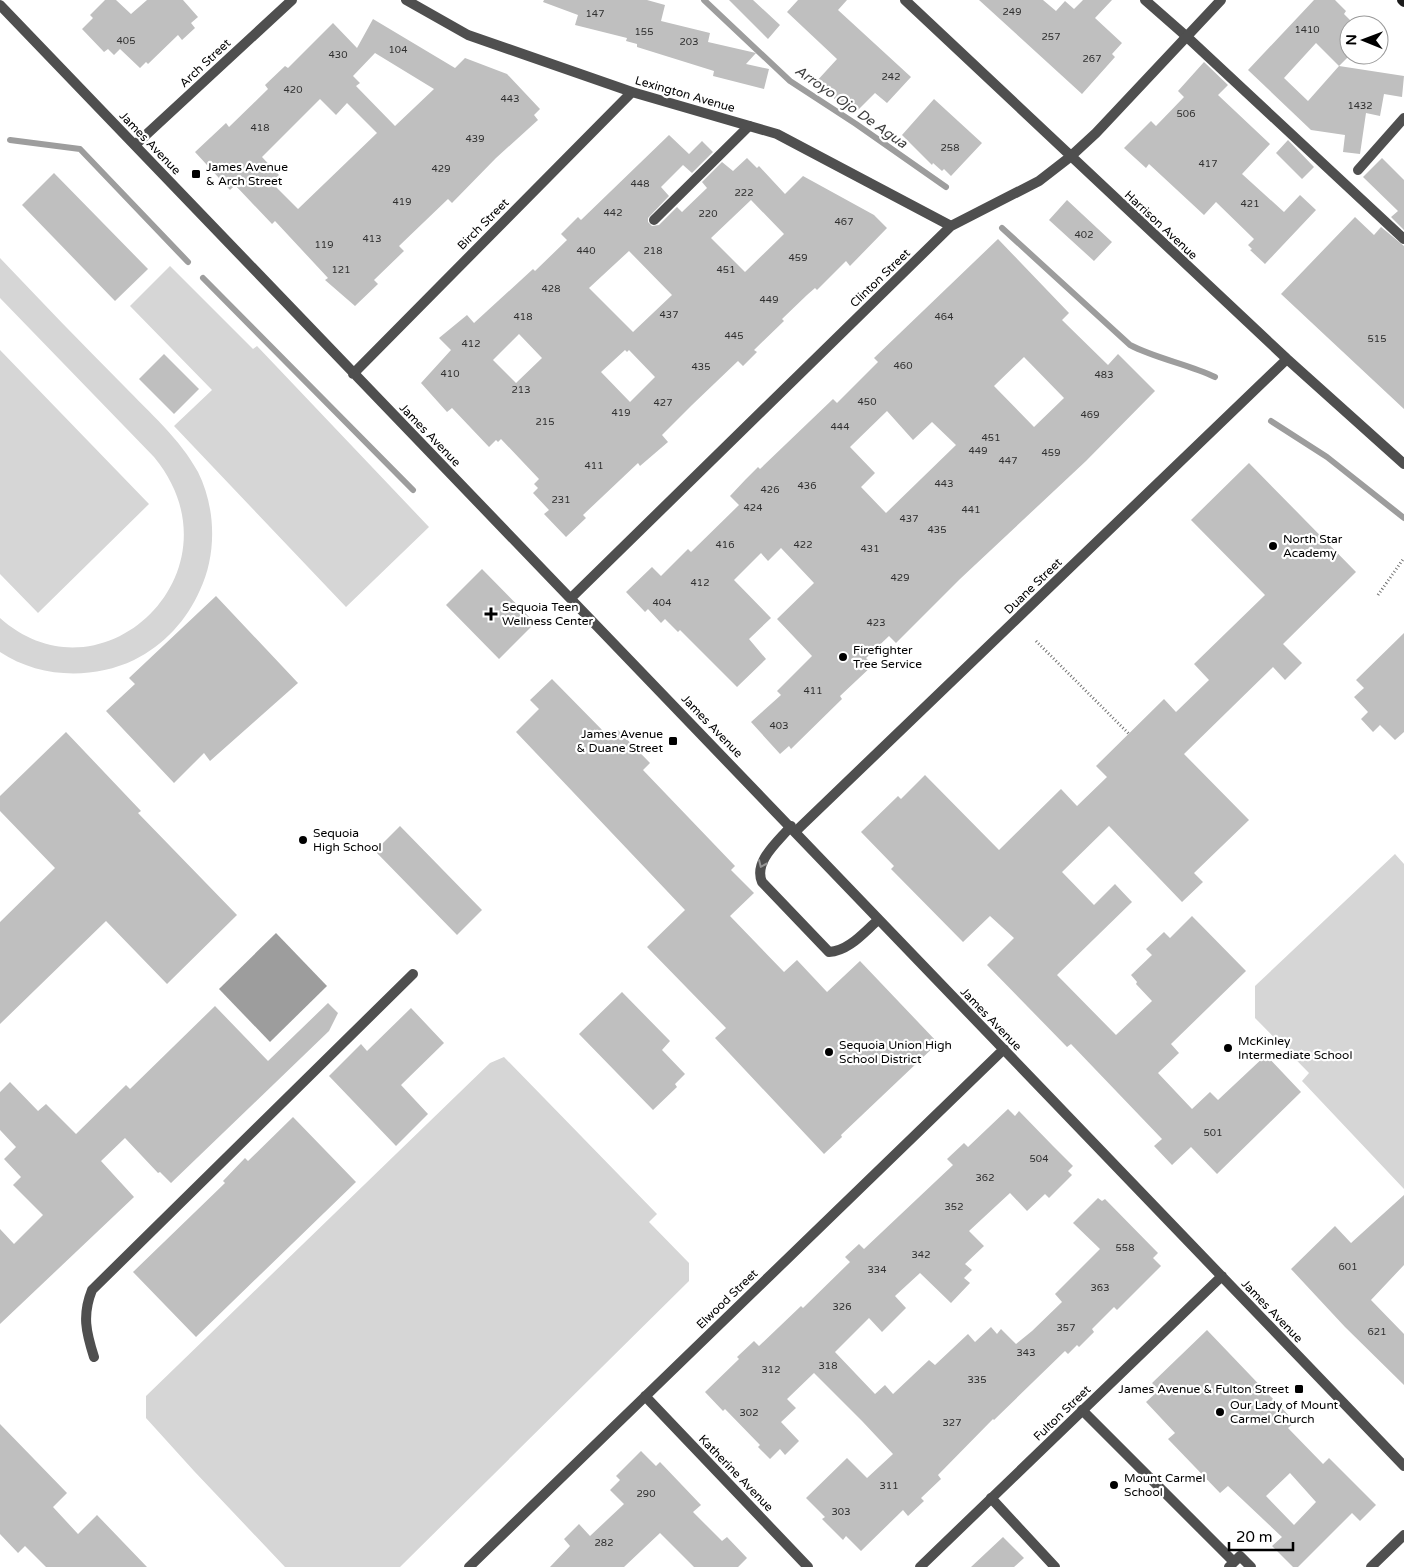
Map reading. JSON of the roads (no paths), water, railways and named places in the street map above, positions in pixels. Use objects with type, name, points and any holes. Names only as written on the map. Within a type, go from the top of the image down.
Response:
[{"type":"street","name":"Arch Street","points":[[135,145],[292,0]]},
{"type":"street","name":"Lexington Avenue","points":[[406,0],[468,35],[632,92],[777,134],[951,226]]},
{"type":"street","name":"Harrison Avenue","points":[[905,0],[1287,359],[1404,464]]},
{"type":"street","points":[[1144,0],[1186,36],[1404,239]]},
{"type":"street","name":"Clinton Street","points":[[571,598],[951,226],[1039,181],[1070,157],[1096,133],[1221,0]]},
{"type":"street","name":"James Avenue","points":[[0,4],[353,374],[794,829],[878,920],[1404,1466]]},
{"type":"street","name":"Birch Street","points":[[353,374],[632,92]]},
{"type":"street","points":[[1358,170],[1404,118]]},
{"type":"street","points":[[654,220],[750,126]]},
{"type":"street","name":"Duane Street","points":[[878,920],[847,946],[837,952],[829,952],[762,882],[758,874],[761,863],[794,829],[1287,359]]},
{"type":"street","points":[[94,1357],[85,1324],[86,1307],[92,1290],[413,974]]},
{"type":"street","name":"Elwood Street","points":[[469,1567],[1004,1049]]},
{"type":"street","name":"Fulton Street","points":[[920,1567],[1222,1276]]},
{"type":"street","name":"Katherine Avenue","points":[[645,1396],[808,1567]]},
{"type":"street","points":[[1082,1410],[1232,1565],[1240,1556],[1251,1567]]},
{"type":"street","points":[[991,1498],[1056,1567]]},
{"type":"street","points":[[1371,1567],[1404,1535]]},
{"type":"waterway","name":"Arroyo Ojo De Agua","points":[[704,0],[790,81],[856,124],[946,187]]},
{"type":"waterway","points":[[10,140],[80,149],[188,262]]},
{"type":"waterway","name":"Arroyo Ojo De Agua","points":[[1002,228],[1130,345],[1215,377]]},
{"type":"waterway","points":[[203,278],[413,490]]},
{"type":"waterway","name":"Arroyo Ojo De Agua","points":[[1271,421],[1327,457],[1404,518]]},
{"type":"place","name":"James Avenue & Arch Street","points":[[196,174]]},
{"type":"place","name":"North Star Academy","points":[[1273,546]]},
{"type":"place","name":"Sequoia Teen Wellness Center","points":[[491,614]]},
{"type":"place","name":"Firefighter Tree Service","points":[[843,657]]},
{"type":"place","name":"James Avenue & Duane Street","points":[[673,741]]},
{"type":"place","name":"Sequoia High School","points":[[303,840]]},
{"type":"place","name":"McKinley Intermediate School","points":[[1228,1048]]},
{"type":"place","name":"Sequoia Union High School District","points":[[829,1052]]},
{"type":"place","name":"James Avenue & Fulton Street","points":[[1299,1389]]},
{"type":"place","name":"Our Lady of Mount Carmel Church","points":[[1220,1412]]},
{"type":"place","name":"Mount Carmel School","points":[[1114,1485]]}]
